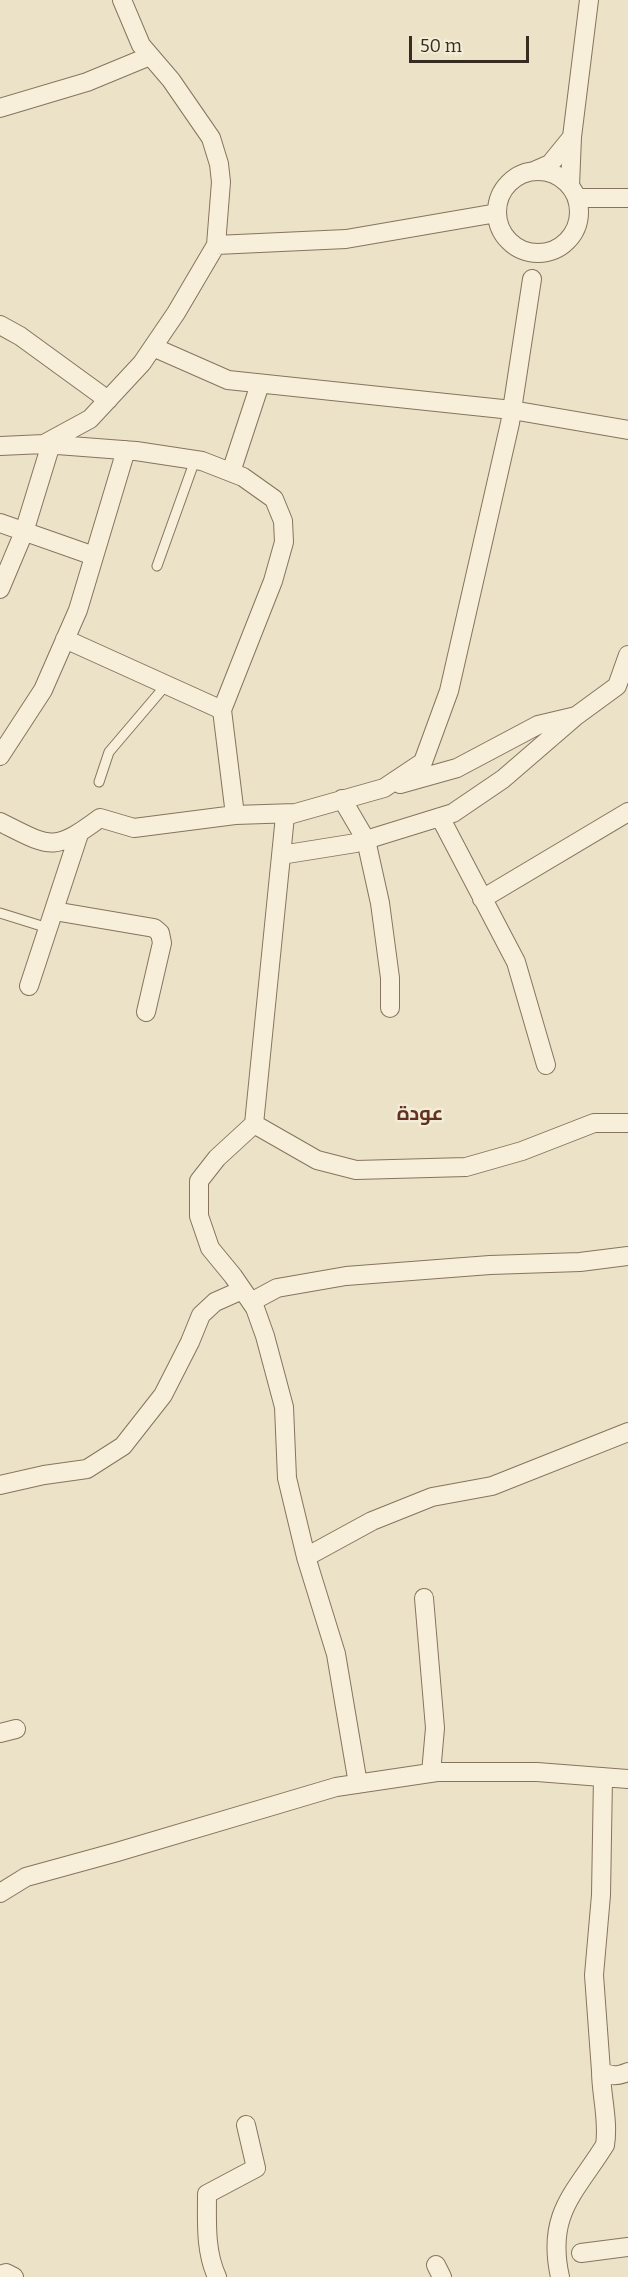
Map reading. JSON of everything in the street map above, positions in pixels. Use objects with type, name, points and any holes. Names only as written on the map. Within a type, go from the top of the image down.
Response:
[{"type":"street","points":[[0,589],[24,532],[48,444],[90,419],[142,363],[176,313],[216,245],[221,182],[219,164],[211,138],[171,80],[141,45],[122,0]]},
{"type":"street","points":[[572,137],[550,164],[521,174],[510,181],[502,192],[497,213],[501,231],[509,242],[520,249],[533,253],[547,252],[560,247],[574,232],[580,212],[574,192],[572,137],[589,0]]},
{"type":"street","points":[[0,108],[87,82],[150,56]]},
{"type":"street","points":[[534,171],[554,174],[574,192],[628,198]]},
{"type":"street","points":[[216,245],[346,239],[497,213]]},
{"type":"street","points":[[520,249],[532,279]]},
{"type":"street","points":[[384,788],[423,762],[449,692],[512,410],[532,279],[547,252]]},
{"type":"street","points":[[0,325],[20,336],[108,400]]},
{"type":"street","points":[[153,347],[228,380],[512,410],[628,430]]},
{"type":"street","points":[[231,472],[260,384]]},
{"type":"street","points":[[0,446],[48,444],[126,450],[195,460],[243,477],[274,499],[283,522],[284,542],[273,581],[222,710],[235,815]]},
{"type":"street","points":[[0,756],[43,690],[78,610],[126,450]]},
{"type":"street","points":[[0,523],[94,556]]},
{"type":"street","points":[[65,639],[222,710]]},
{"type":"street","points":[[281,855],[366,840],[453,813],[503,779],[576,716],[623,691],[628,655]]},
{"type":"street","points":[[357,1784],[336,1654],[306,1557],[287,1478],[284,1407],[266,1336],[255,1308],[210,1248],[199,1216],[199,1181],[217,1158],[254,1124],[285,816],[457,768],[538,725],[576,716]]},
{"type":"street","points":[[342,799],[366,840],[380,903],[390,978],[390,1008]]},
{"type":"street","points":[[482,899],[628,812]]},
{"type":"street","points":[[0,822],[43,843],[64,842],[100,819],[134,828],[235,815],[295,813]]},
{"type":"street","points":[[440,817],[516,962],[546,1065]]},
{"type":"street","points":[[29,986],[79,834]]},
{"type":"street","points":[[51,919],[154,928],[160,933],[162,943],[146,1012]]},
{"type":"street","points":[[254,1124],[317,1160],[356,1170],[466,1167],[522,1151],[594,1123],[628,1123]]},
{"type":"street","points":[[0,1485],[44,1475],[87,1469],[123,1446],[163,1395],[201,1315],[215,1302],[346,1276],[490,1265],[580,1262],[628,1256]]},
{"type":"street","points":[[306,1557],[372,1521],[432,1497],[492,1486],[628,1432]]},
{"type":"street","points":[[424,1598],[435,1728],[430,1773]]},
{"type":"street","points":[[0,1893],[26,1877],[336,1787],[430,1773],[537,1772],[628,1779]]},
{"type":"street","points":[[560,2277],[556,2235],[560,2218],[571,2194],[605,2145],[607,2135],[594,1975],[602,1895],[603,1777]]},
{"type":"street","points":[[602,2071],[608,2075],[628,2072]]},
{"type":"street","points":[[217,2277],[207,2236],[207,2194],[256,2168],[246,2124]]},
{"type":"street","points":[[581,2253],[628,2247]]},
{"type":"street","points":[[0,2275],[6,2273],[14,2277]]},
{"type":"lane","points":[[157,566],[195,460]]},
{"type":"lane","points":[[99,782],[109,752],[166,685]]},
{"type":"lane","points":[[0,913],[51,919]]},
{"type":"district","name":"عودة","points":[[420,1114]]}]
